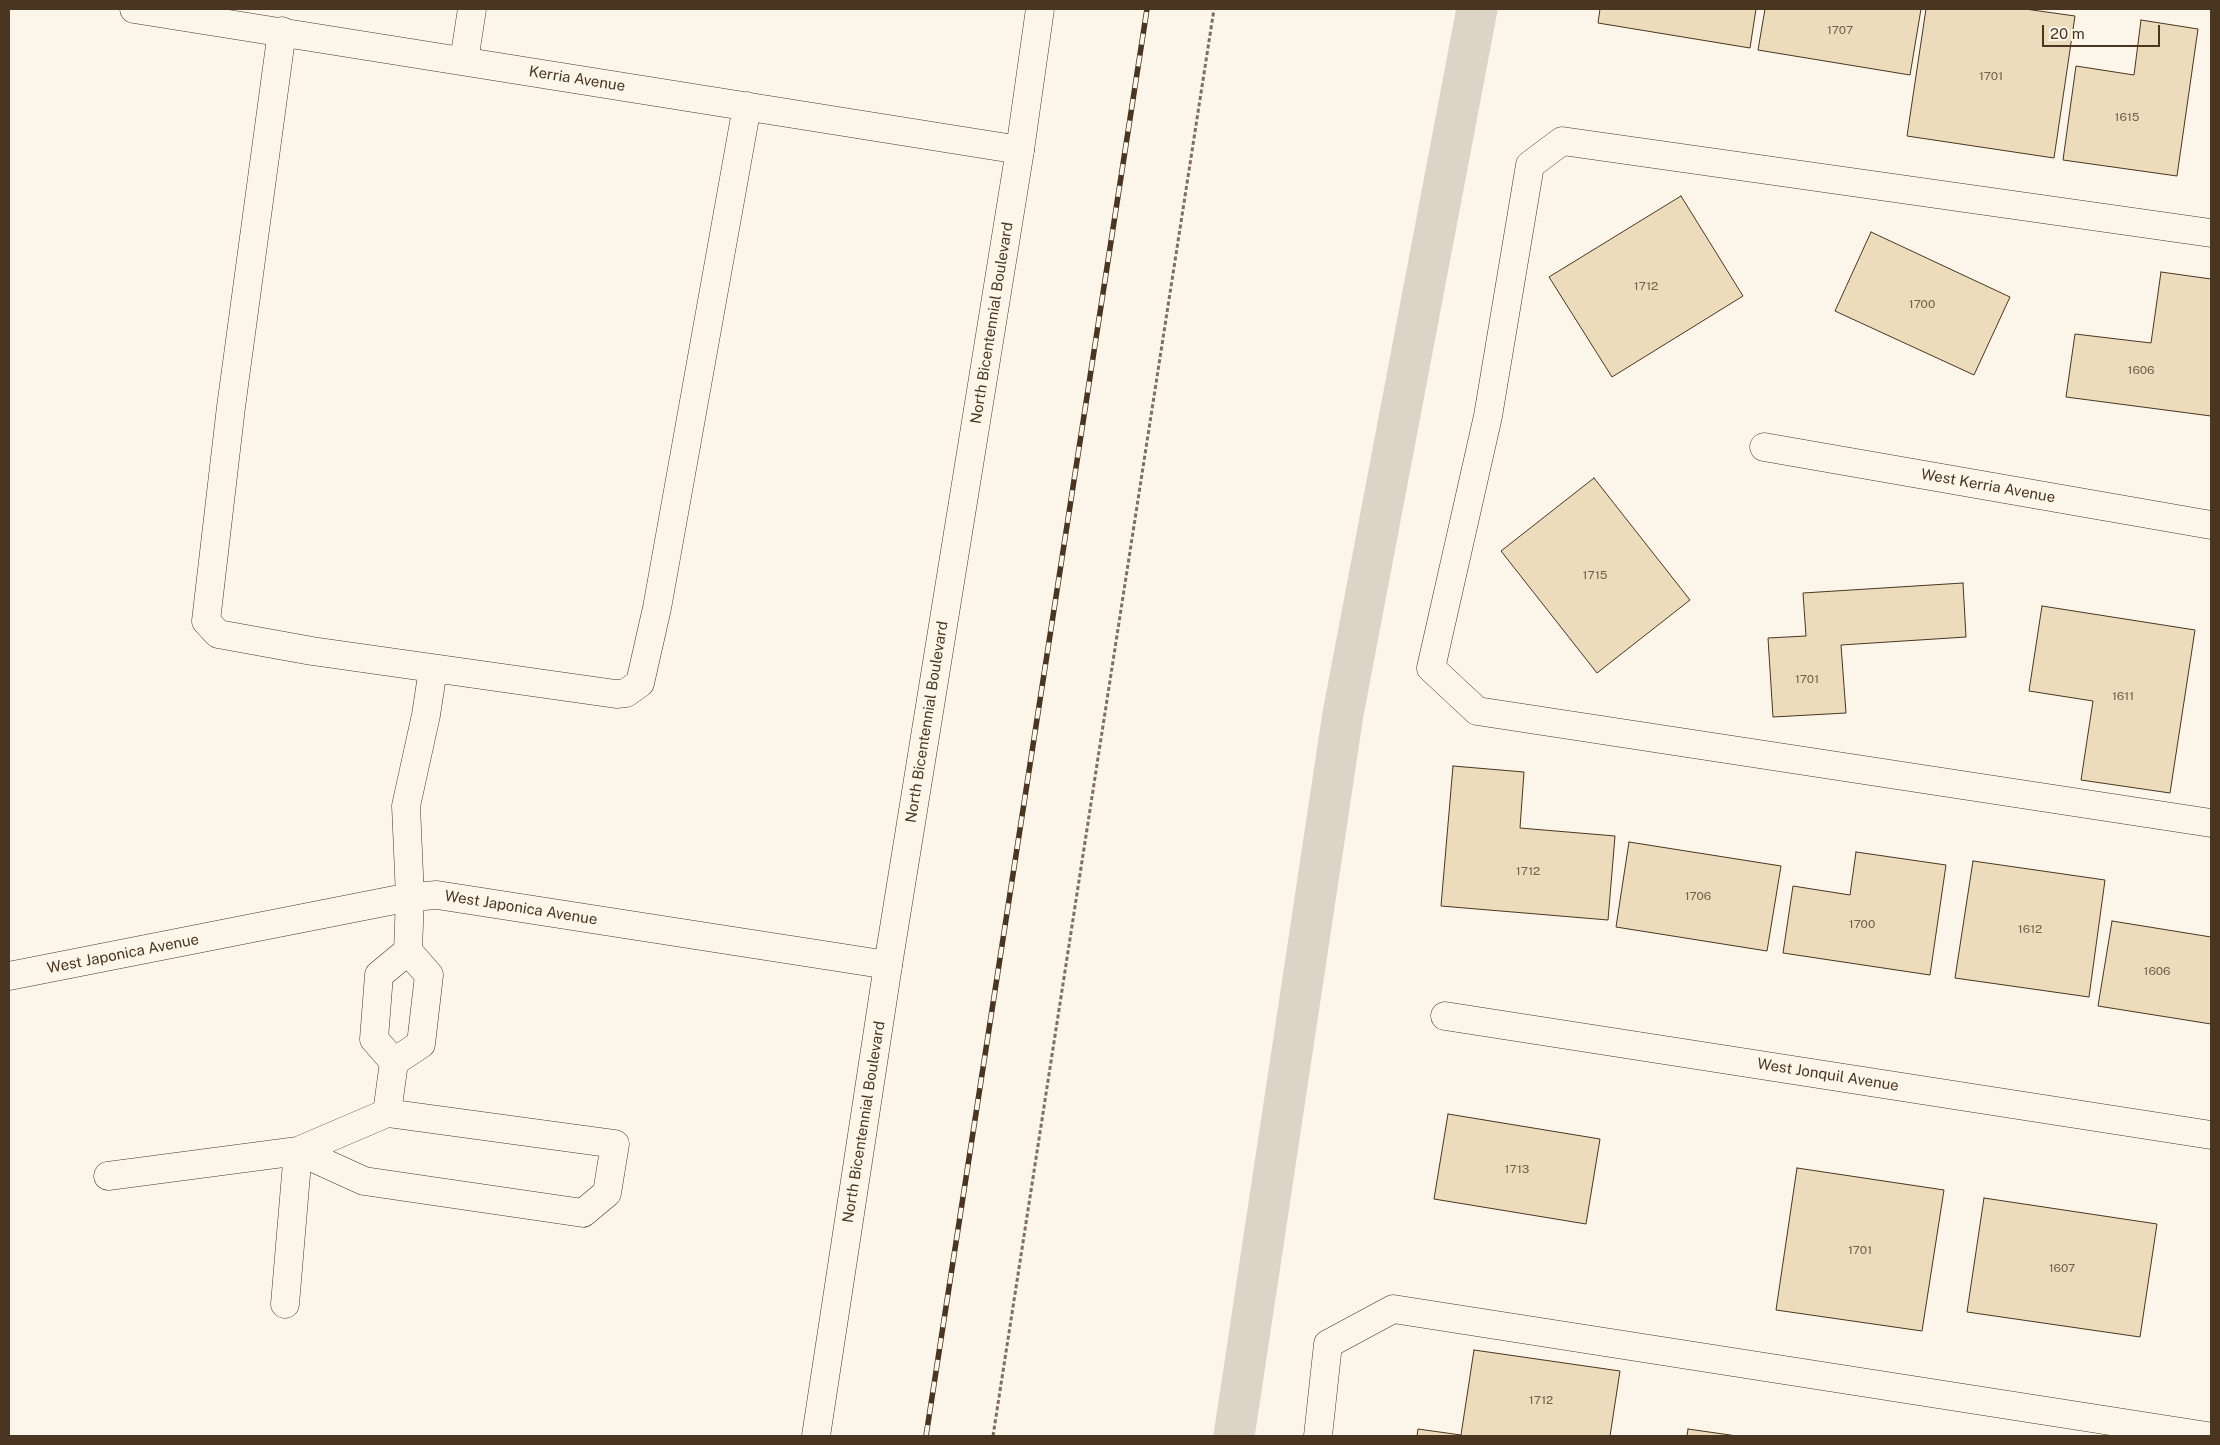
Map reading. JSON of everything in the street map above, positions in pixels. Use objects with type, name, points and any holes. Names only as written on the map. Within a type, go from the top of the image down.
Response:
[{"type":"street","name":"Kerria Avenue","points":[[134,9],[282,31],[464,62],[1020,150]]},
{"type":"street","points":[[464,62],[472,9]]},
{"type":"street","name":"North Bicentennial Boulevard","points":[[816,1436],[888,965],[1020,150],[1040,9]]},
{"type":"street","points":[[282,31],[232,397],[206,621],[218,634],[433,669],[616,694],[626,692],[640,683],[657,608],[747,106]]},
{"type":"street","points":[[2211,233],[1562,141],[1530,166],[1488,416],[1431,668],[1477,712],[2211,823]]},
{"type":"street","name":"West Kerria Avenue","points":[[1764,447],[2211,525]]},
{"type":"street","points":[[387,1113],[394,1062],[421,1044],[429,975],[408,951],[410,897],[406,806],[426,715],[433,669]]},
{"type":"street","name":"West Japonica Avenue","points":[[9,976],[410,897],[438,895],[888,965]]},
{"type":"street","points":[[394,1062],[374,1039],[379,975],[408,951]]},
{"type":"street","name":"West Jonquil Avenue","points":[[1445,1016],[2211,1135]]},
{"type":"street","points":[[108,1176],[298,1151],[387,1113],[615,1144],[607,1194],[582,1213],[364,1181],[298,1151]]},
{"type":"street","points":[[285,1304],[298,1151]]},
{"type":"street","points":[[1318,1436],[1328,1344],[1393,1309],[2207,1436]]},
{"type":"path","points":[[993,1436],[1214,9]]},
{"type":"building","points":[[1600,9],[1756,9],[1750,48],[1598,23]]},
{"type":"building","points":[[1765,9],[1921,9],[1910,75],[1758,50]]},
{"type":"building","points":[[1926,9],[2025,9],[2075,16],[2054,158],[1907,136]]},
{"type":"building","points":[[2141,20],[2198,29],[2177,176],[2063,160],[2076,66],[2134,75]]},
{"type":"building","points":[[1681,196],[1743,296],[1612,377],[1549,277]]},
{"type":"building","points":[[1871,232],[2010,297],[1974,375],[1835,311]]},
{"type":"building","points":[[2161,272],[2211,279],[2211,416],[2066,397],[2075,334],[2151,343]]},
{"type":"building","points":[[1594,478],[1690,600],[1597,673],[1501,551]]},
{"type":"building","points":[[1963,583],[1966,637],[1841,645],[1846,713],[1773,717],[1768,638],[1806,636],[1803,593]]},
{"type":"building","points":[[2042,606],[2195,630],[2170,793],[2081,780],[2093,701],[2029,691]]},
{"type":"building","points":[[1453,766],[1524,772],[1520,828],[1615,836],[1608,920],[1441,906]]},
{"type":"building","points":[[1629,842],[1781,866],[1767,951],[1616,927]]},
{"type":"building","points":[[1856,852],[1946,865],[1930,975],[1783,953],[1793,886],[1850,895]]},
{"type":"building","points":[[1973,861],[2105,880],[2089,997],[1955,978]]},
{"type":"building","points":[[2112,921],[2211,937],[2211,1024],[2098,1006]]},
{"type":"building","points":[[1448,1114],[1600,1139],[1586,1224],[1434,1199]]},
{"type":"building","points":[[1797,1168],[1944,1190],[1922,1331],[1776,1310]]},
{"type":"building","points":[[1984,1198],[2157,1224],[2140,1337],[1967,1312]]},
{"type":"building","points":[[1474,1350],[1620,1371],[1610,1436],[1417,1436],[1418,1429],[1461,1435]]},
{"type":"building","points":[[1688,1429],[1737,1436],[1687,1436]]},
{"type":"waterway","points":[[1234,1436],[1343,714],[1477,9]]},
{"type":"railway","points":[[926,1436],[1147,9]]}]
